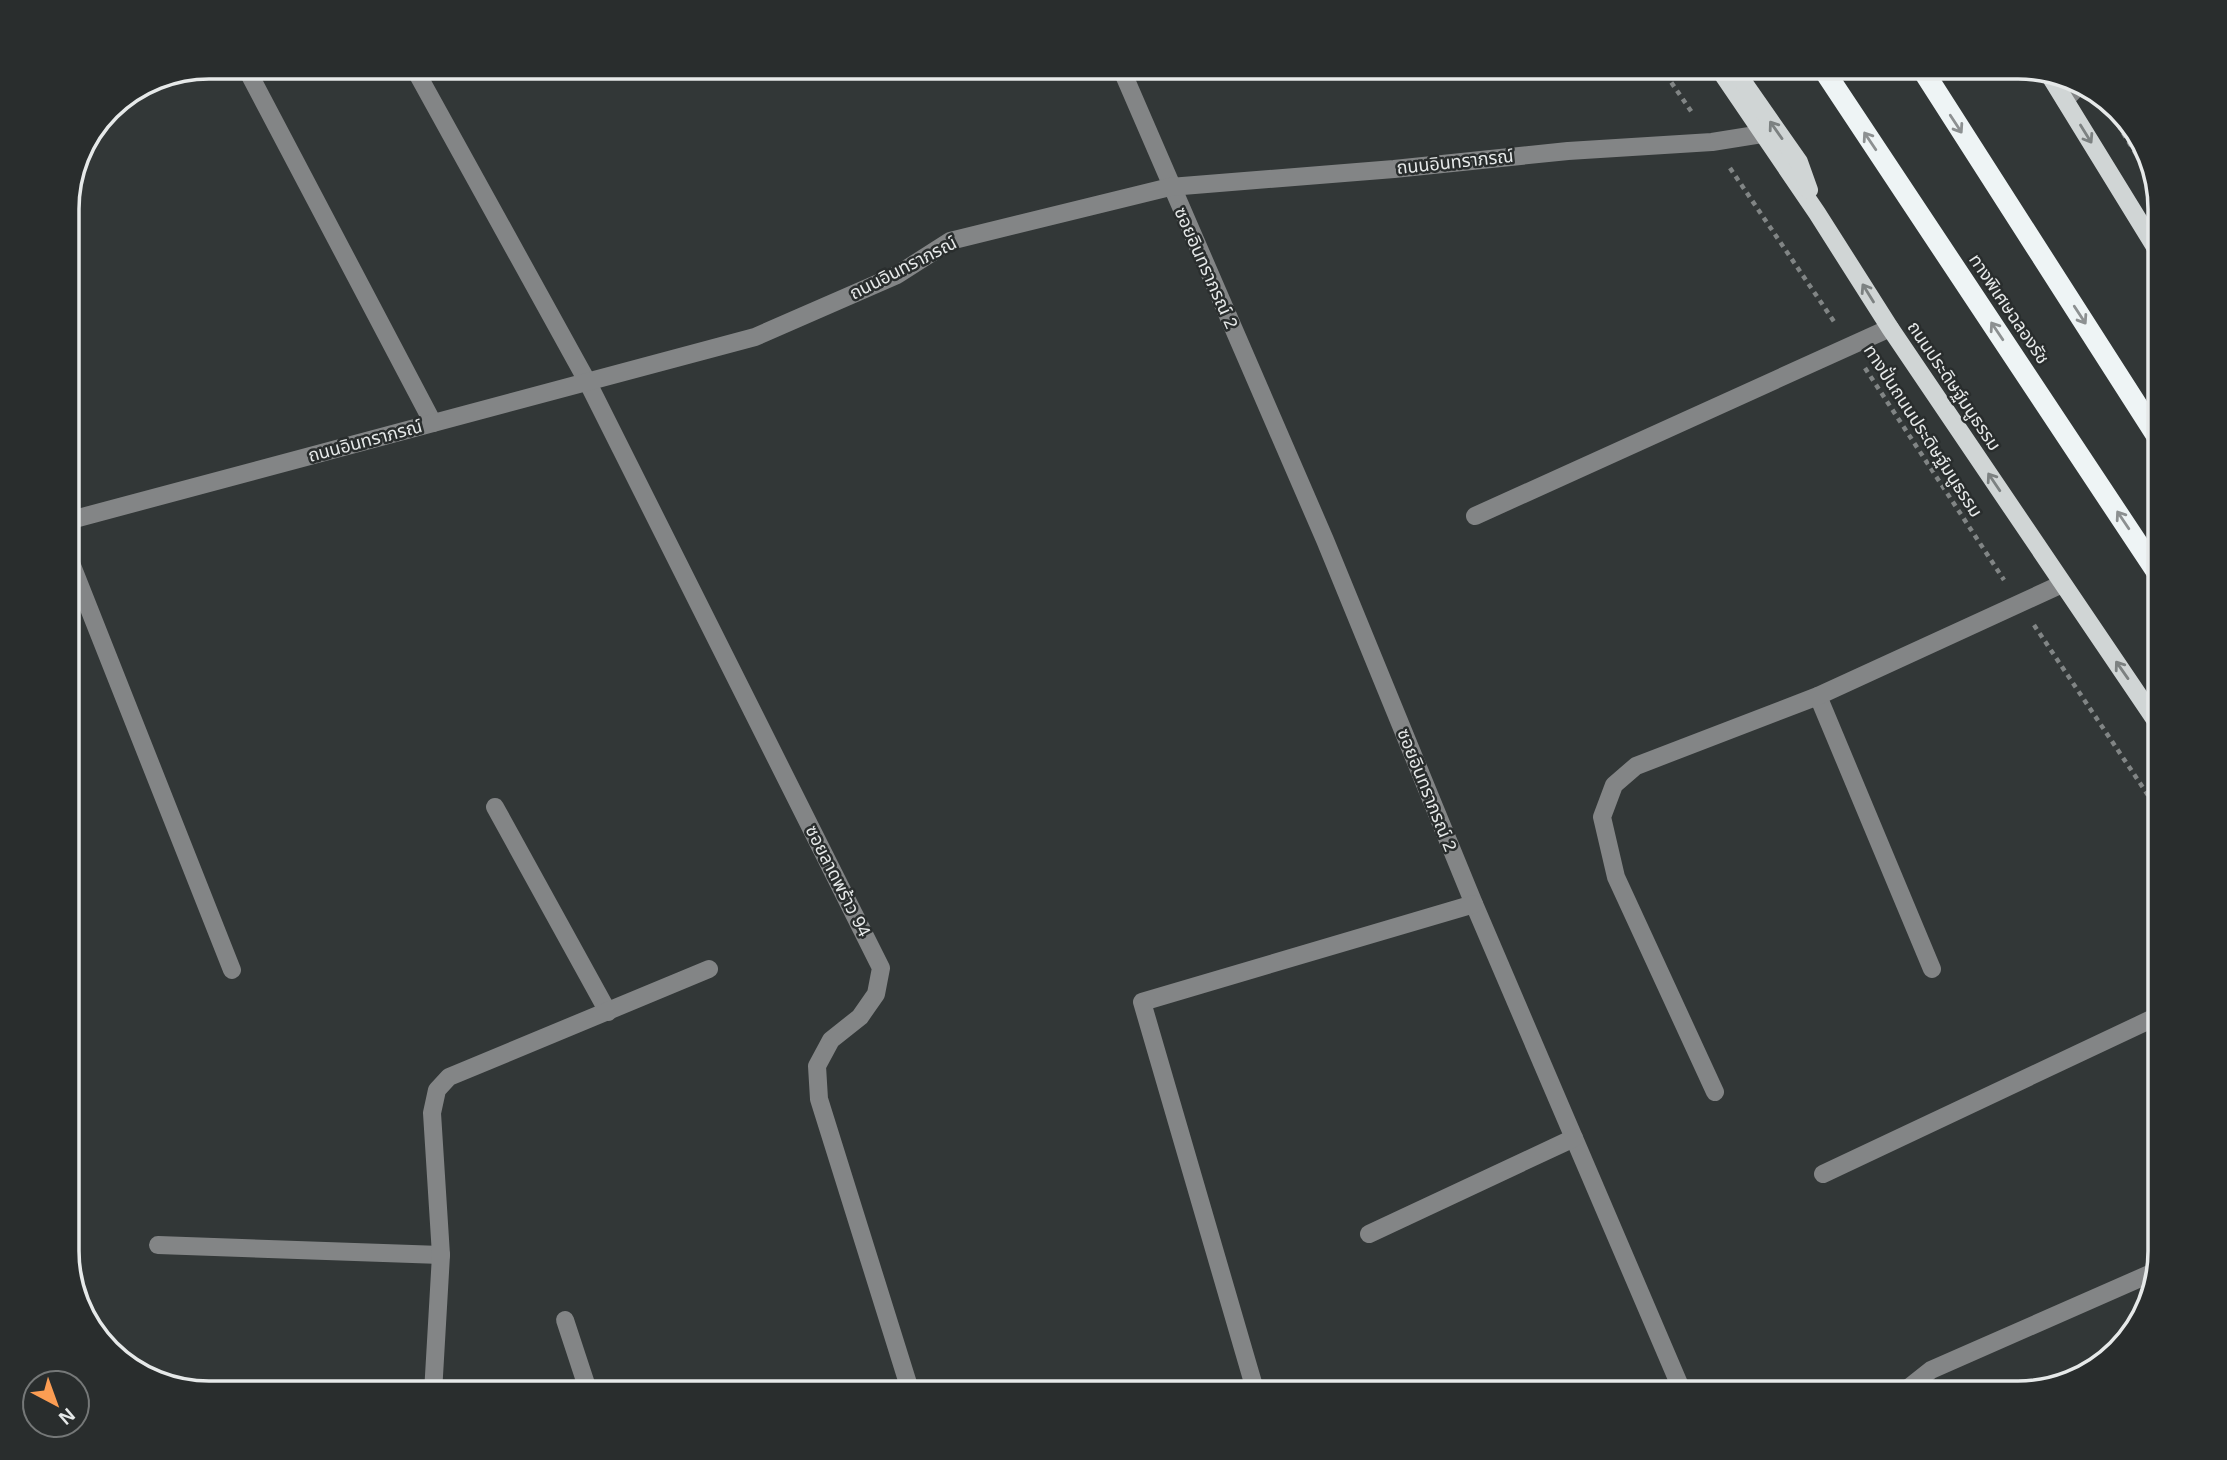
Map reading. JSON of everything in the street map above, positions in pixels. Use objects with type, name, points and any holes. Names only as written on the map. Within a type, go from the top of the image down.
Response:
[{"type":"highway","name":"ทางพิเศษฉลองรัช","points":[[1830,79],[2148,557]]},
{"type":"highway","points":[[1928,79],[2148,421]]},
{"type":"main road","name":"ถนนประดิษฐ์มนูธรรม","points":[[1726,79],[1817,212],[1890,328],[2062,584],[2148,707]]},
{"type":"main road","points":[[1741,79],[1799,162],[1817,212]]},
{"type":"main road","points":[[2055,84],[2148,234]]},
{"type":"street","points":[[251,79],[433,423]]},
{"type":"street","name":"ซอยลาดพร้าว 94","points":[[420,79],[587,380],[881,968],[876,994],[860,1017],[831,1040],[817,1066],[819,1100],[907,1381]]},
{"type":"street","name":"ซอยอินทราภรณ์ 2","points":[[1125,79],[1325,540],[1474,904],[1675,1381]]},
{"type":"street","points":[[2065,100],[2073,91]]},
{"type":"street","name":"ถนนอินทราภรณ์","points":[[79,518],[755,337],[897,275],[950,241],[1170,187],[1394,169],[1568,151],[1712,142],[1762,134]]},
{"type":"street","points":[[1475,516],[1890,328]]},
{"type":"street","points":[[79,583],[232,970]]},
{"type":"street","points":[[1715,1092],[1616,877],[1602,817],[1614,785],[1636,766],[1818,696],[2062,584]]},
{"type":"street","points":[[1818,696],[1932,969]]},
{"type":"street","points":[[495,807],[608,1012]]},
{"type":"street","points":[[1252,1381],[1142,1002],[1474,904]]},
{"type":"street","points":[[434,1381],[440,1255],[432,1113],[437,1090],[449,1077],[709,969]]},
{"type":"street","points":[[1823,1174],[2148,1021]]},
{"type":"street","points":[[1369,1234],[1574,1138]]},
{"type":"street","points":[[158,1245],[440,1255]]},
{"type":"street","points":[[1918,1381],[1931,1370],[2146,1275]]},
{"type":"street","points":[[565,1320],[585,1381]]},
{"type":"path","name":"ทางปั่นถนนประดิษฐ์มนูธรรม","points":[[1669,79],[2148,794]]},
{"type":"path","points":[[2121,131],[2136,154]]}]
